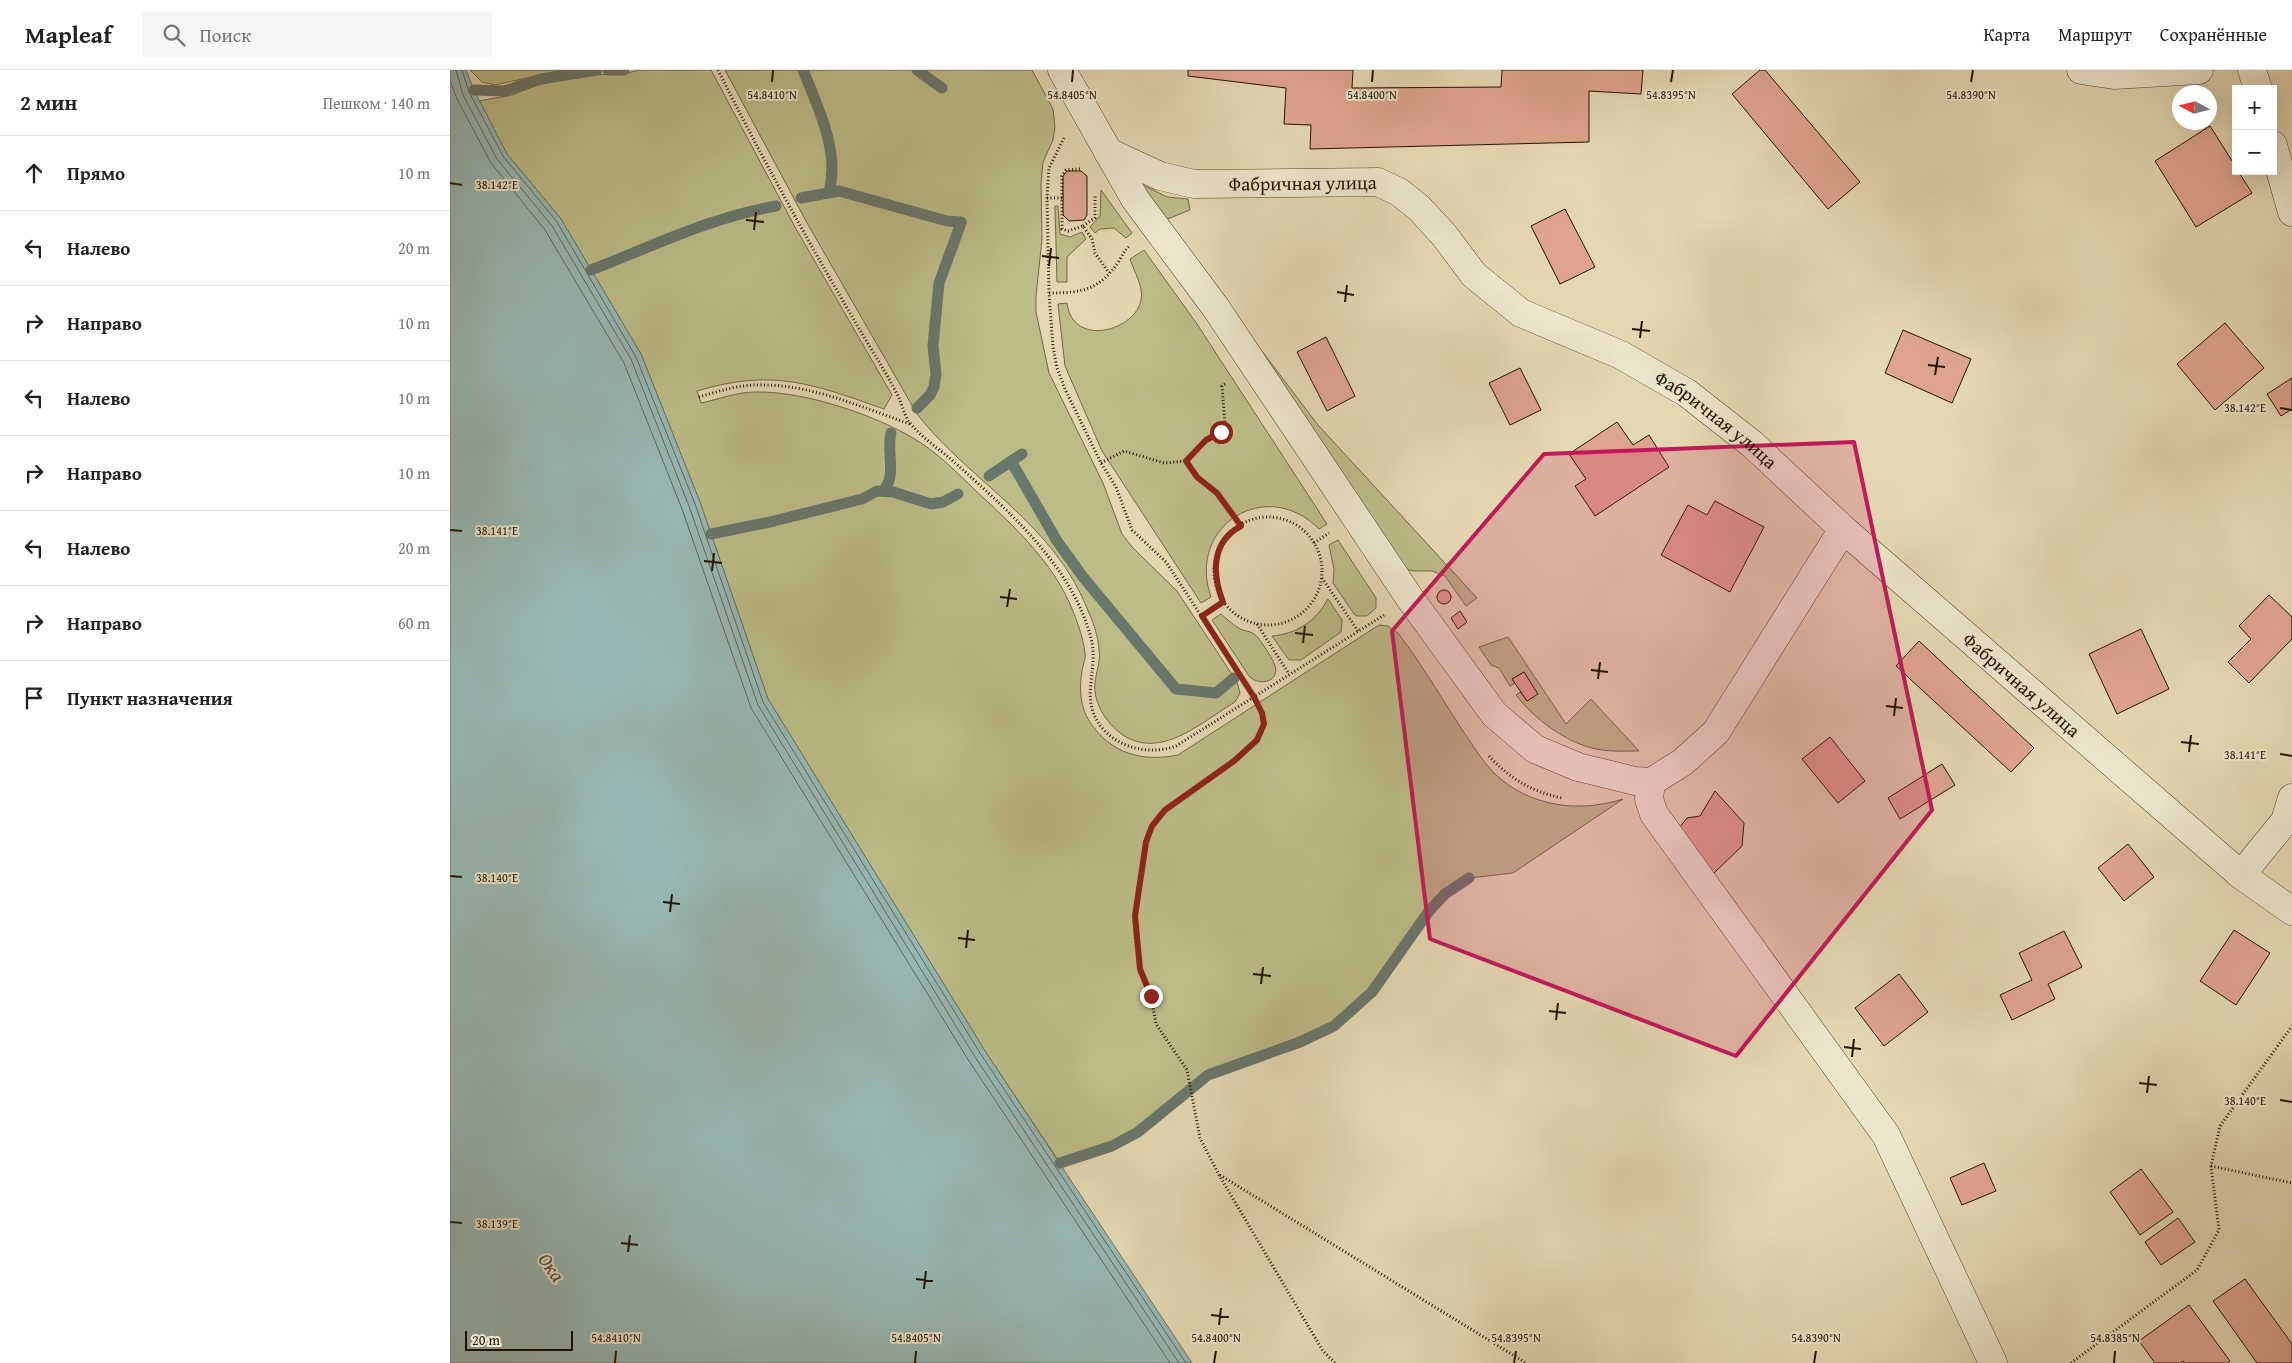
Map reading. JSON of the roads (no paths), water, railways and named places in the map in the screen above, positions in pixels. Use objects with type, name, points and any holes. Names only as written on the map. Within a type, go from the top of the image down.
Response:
[{"type":"street","points":[[1062,70],[1136,199],[1216,308],[1409,597],[1494,714],[1534,749],[1578,767],[1636,781],[1651,782],[1683,762],[1716,732],[1843,529]]},
{"type":"street","points":[[2081,70],[2114,75],[2199,70]]},
{"type":"street","points":[[2252,70],[2257,85]]},
{"type":"street","name":"Фабричная улица","points":[[1108,152],[1160,176],[1194,184],[1378,182],[1399,192],[1419,208],[1444,235],[1474,275],[1521,313],[1621,355],[1687,393],[1752,444],[1843,529],[2241,875],[2292,911]]},
{"type":"street","points":[[2277,159],[2292,212]]},
{"type":"street","points":[[1651,782],[1649,799],[1654,814],[1886,1135],[1993,1363]]},
{"type":"street","points":[[2241,875],[2285,821],[2292,798]]},
{"type":"water","name":"Ока","points":[[450,70],[466,70],[474,90],[507,154],[561,219],[641,354],[700,502],[768,699],[985,1051],[1192,1363],[450,1363]]},
{"type":"waterway","points":[[474,90],[504,91],[541,79],[597,70]]},
{"type":"waterway","points":[[608,70],[624,70]]},
{"type":"waterway","points":[[803,70],[821,114],[830,145],[832,177],[829,192]]},
{"type":"waterway","points":[[917,70],[942,88]]},
{"type":"waterway","points":[[801,198],[839,191],[947,221],[961,222]]},
{"type":"waterway","points":[[591,270],[682,233],[728,217],[776,206]]},
{"type":"waterway","points":[[917,408],[930,395],[934,387],[936,374],[933,346],[939,283],[961,223]]},
{"type":"waterway","points":[[884,490],[888,484],[891,470],[891,433]]},
{"type":"waterway","points":[[989,476],[1022,454]]},
{"type":"waterway","points":[[1011,461],[1057,541],[1083,577],[1176,689],[1216,693],[1234,678]]},
{"type":"waterway","points":[[711,534],[770,522],[862,499],[877,491],[893,492],[931,504],[943,502],[958,494]]},
{"type":"waterway","points":[[1060,1163],[1112,1146],[1138,1132],[1208,1075],[1300,1042],[1334,1026],[1372,992],[1429,911],[1445,894],[1469,878]]}]
